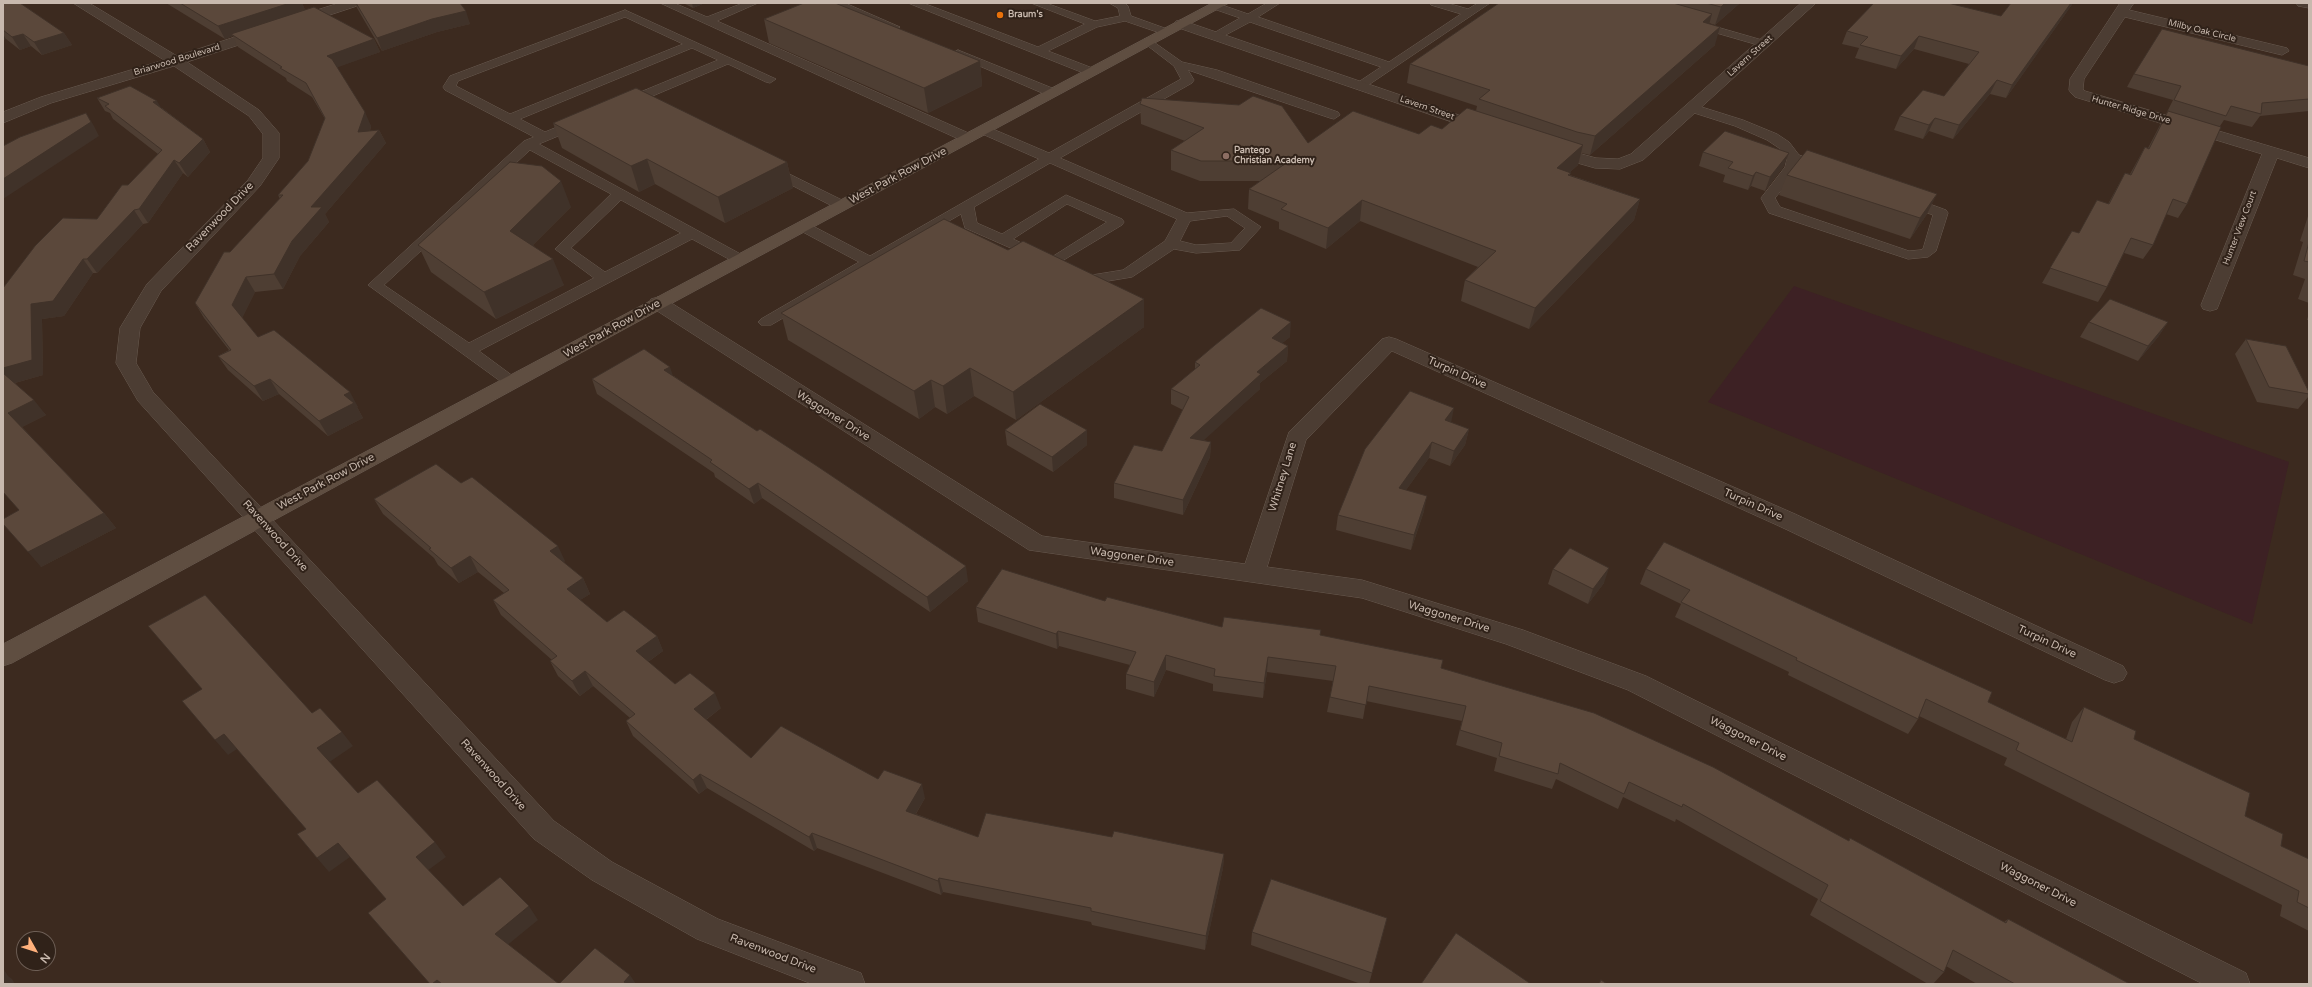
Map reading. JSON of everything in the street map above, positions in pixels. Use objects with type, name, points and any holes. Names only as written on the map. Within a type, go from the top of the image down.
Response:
[{"type":"main road","name":"West Park Row Drive","points":[[3,656],[514,382],[658,303],[804,227],[1148,41],[1218,5]]},
{"type":"street","name":"Ravenwood Drive","points":[[80,3],[176,61],[254,113],[270,133],[271,158],[254,183],[153,288],[130,328],[126,363],[145,396],[259,518],[544,830],[602,871],[708,929],[850,984]]},
{"type":"street","name":"Briarwood Boulevard","points":[[3,118],[46,100],[176,61],[352,3]]},
{"type":"street","name":"Lavern Street","points":[[1538,146],[1595,163],[1620,164],[1637,156],[1765,44],[1809,3]]},
{"type":"street","points":[[2303,3],[2309,4]]},
{"type":"street","name":"Milby Oak Circle","points":[[2124,7],[2282,51]]},
{"type":"street","name":"Hunter Ridge Drive","points":[[2124,7],[2077,79],[2076,90],[2080,94],[2309,163]]},
{"type":"street","name":"Lavern Street","points":[[1181,24],[1494,131]]},
{"type":"street","name":"Hunter View Court","points":[[2210,305],[2271,152]]},
{"type":"street","name":"Waggoner Drive","points":[[658,303],[1037,544],[1362,589],[1514,637],[1637,683],[2235,984]]},
{"type":"street","name":"Whitney Lane","points":[[1253,575],[1296,438],[1389,343]]},
{"type":"street","name":"Turpin Drive","points":[[1389,343],[1787,520],[2114,673]]},
{"type":"lane","points":[[665,3],[968,138]]},
{"type":"lane","points":[[706,21],[753,3]]},
{"type":"lane","points":[[836,3],[902,30]]},
{"type":"lane","points":[[913,3],[1091,72]]},
{"type":"lane","points":[[1036,3],[1094,24]]},
{"type":"lane","points":[[1114,3],[1123,6],[1126,18]]},
{"type":"lane","points":[[1216,36],[1275,3]]},
{"type":"lane","points":[[1435,3],[1469,13]]},
{"type":"lane","points":[[1361,86],[1484,3]]},
{"type":"lane","points":[[1218,5],[1257,22],[1390,66]]},
{"type":"lane","points":[[544,137],[449,87],[454,79],[625,13],[770,79]]},
{"type":"lane","points":[[1038,52],[1094,24],[1126,18],[1166,32]]},
{"type":"lane","points":[[1683,21],[1765,44]]},
{"type":"lane","points":[[766,322],[869,261],[1188,80],[1178,64],[1148,41]]},
{"type":"lane","points":[[509,119],[692,44]]},
{"type":"lane","points":[[945,48],[1053,93]]},
{"type":"lane","points":[[613,108],[728,60]]},
{"type":"lane","points":[[1178,64],[1213,73],[1334,116]]},
{"type":"lane","points":[[634,100],[647,106]]},
{"type":"lane","points":[[1692,108],[1740,123],[1767,134],[1784,145],[1794,158],[1820,166],[1836,176]]},
{"type":"lane","points":[[514,382],[375,285],[529,144],[592,117]]},
{"type":"lane","points":[[984,130],[1185,217],[1229,212],[1254,227],[1235,247],[1196,249],[1171,244]]},
{"type":"lane","points":[[529,144],[740,260]]},
{"type":"lane","points":[[1794,158],[1792,168],[1768,198],[1774,210],[1908,255],[1923,254],[1929,251],[1941,213],[1898,197]]},
{"type":"lane","points":[[758,163],[843,206]]},
{"type":"lane","points":[[605,279],[562,249],[619,194]]},
{"type":"lane","points":[[1002,240],[1066,199],[1116,222],[1052,263]]},
{"type":"lane","points":[[967,205],[970,225],[1090,280],[1127,274],[1171,244],[1185,217]]},
{"type":"lane","points":[[804,227],[869,261]]},
{"type":"lane","points":[[468,350],[692,233]]},
{"type":"shaded area","points":[[1794,286],[2289,462],[2252,624],[1708,402]]},
{"type":"building","points":[[3,3],[20,3],[64,33],[34,42],[23,34],[12,37],[3,30]]},
{"type":"building","points":[[180,3],[290,3],[218,26]]},
{"type":"building","points":[[356,3],[460,3],[466,11],[432,19],[377,38]]},
{"type":"building","points":[[804,3],[835,3],[980,61],[924,88],[764,19]]},
{"type":"building","points":[[1499,3],[1673,3],[1712,14],[1703,22],[1720,27],[1595,136],[1577,132],[1479,99],[1490,90],[1410,64]]},
{"type":"building","points":[[1706,3],[1725,3],[1721,7]]},
{"type":"building","points":[[1874,3],[1948,3],[2001,16],[2011,3],[2071,3],[2012,85],[1997,80],[1959,125],[1935,118],[1929,125],[1900,116],[1923,90],[1944,96],[1979,52],[1919,36],[1901,56],[1860,45],[1868,37],[1847,31]]},
{"type":"building","points":[[314,7],[374,39],[327,56],[332,59],[365,112],[358,132],[379,130],[311,207],[322,207],[292,241],[274,274],[246,277],[232,305],[258,337],[274,330],[350,392],[344,395],[354,403],[319,421],[270,379],[254,386],[218,356],[231,350],[195,303],[224,252],[230,252],[283,195],[278,195],[308,161],[325,118],[306,83],[280,68],[282,67],[231,34]]},
{"type":"building","points":[[2162,29],[2309,66],[2309,99],[2262,103],[2261,114],[2231,106],[2226,116],[2174,100],[2181,86],[2134,74]]},
{"type":"building","points":[[130,86],[157,101],[153,102],[203,139],[179,163],[174,160],[139,209],[134,210],[87,259],[83,259],[53,301],[31,304],[32,360],[3,368],[3,288],[35,246],[63,218],[97,219],[122,185],[128,185],[162,150],[105,106],[109,104],[97,98]]},
{"type":"building","points":[[636,88],[787,162],[718,197],[647,159],[631,166],[553,123]]},
{"type":"building","points":[[1253,96],[1282,106],[1308,143],[1353,111],[1419,134],[1431,125],[1442,129],[1467,108],[1583,145],[1557,168],[1571,173],[1568,175],[1640,199],[1535,308],[1465,280],[1496,251],[1362,200],[1328,228],[1281,209],[1287,204],[1249,189],[1289,161],[1201,161],[1171,150],[1204,128],[1140,104],[1142,98],[1239,105]]},
{"type":"building","points":[[2168,111],[2221,127],[2187,204],[2173,199],[2153,245],[2131,238],[2107,287],[2050,268],[2072,231],[2079,233],[2097,200],[2109,204],[2125,173],[2131,175],[2145,147],[2149,149]]},
{"type":"building","points":[[86,113],[91,122],[3,179],[3,146],[20,137]]},
{"type":"building","points":[[1725,131],[1789,153],[1770,177],[1756,172],[1753,176],[1728,168],[1733,162],[1703,152]]},
{"type":"building","points":[[1807,150],[1937,194],[1920,218],[1787,175]]},
{"type":"building","points":[[510,162],[542,166],[561,181],[510,231],[553,259],[484,292],[418,245]]},
{"type":"building","points":[[944,219],[1008,250],[1023,241],[1144,299],[1013,392],[970,368],[943,386],[931,380],[914,391],[781,313]]},
{"type":"building","points":[[2309,242],[2309,262],[2304,261]]},
{"type":"building","points":[[2110,299],[2168,322],[2148,346],[2089,322]]},
{"type":"building","points":[[1261,308],[1291,322],[1272,338],[1288,346],[1257,372],[1261,374],[1190,438],[1211,442],[1183,500],[1114,483],[1134,445],[1162,451],[1189,397],[1171,389],[1200,365],[1195,362]]},
{"type":"building","points":[[2246,339],[2286,346],[2309,394],[2269,387]]},
{"type":"building","points":[[644,349],[670,367],[664,370],[757,431],[760,429],[966,566],[927,597],[758,483],[749,489],[710,462],[712,460],[592,379]]},
{"type":"building","points":[[3,373],[34,400],[8,413],[104,513],[28,552],[3,524],[3,519],[19,510],[3,492]]},
{"type":"building","points":[[1410,391],[1454,408],[1445,420],[1469,429],[1454,451],[1432,442],[1399,488],[1427,496],[1414,535],[1338,515],[1365,449]]},
{"type":"building","points":[[1040,404],[1087,430],[1052,457],[1005,430]]},
{"type":"building","points":[[436,464],[461,483],[472,477],[558,546],[550,551],[583,578],[567,589],[607,622],[624,610],[657,636],[636,651],[675,684],[690,673],[715,693],[694,709],[751,758],[781,726],[878,779],[884,770],[922,784],[906,811],[978,837],[986,813],[1112,837],[1114,831],[1224,854],[1206,936],[1091,911],[1091,908],[939,878],[938,881],[812,833],[809,837],[700,774],[693,780],[626,721],[635,714],[585,671],[572,681],[550,661],[557,656],[493,600],[509,590],[470,556],[451,568],[429,549],[431,548],[374,499]]},
{"type":"building","points":[[1664,542],[1992,692],[1988,702],[2072,742],[2084,707],[2136,731],[2134,739],[2250,793],[2245,816],[2283,834],[2281,846],[2309,859],[2309,908],[2297,902],[2299,891],[2016,750],[2019,743],[1926,699],[1918,719],[1681,602],[1690,590],[1646,569]]},
{"type":"building","points":[[1570,548],[1609,568],[1593,589],[1553,569]]},
{"type":"building","points":[[1002,569],[1105,601],[1107,597],[1222,627],[1224,617],[1321,630],[1320,635],[1443,660],[1441,668],[1594,713],[1713,767],[1849,841],[1850,838],[2006,923],[2008,919],[2130,984],[2015,984],[1953,950],[1944,972],[1820,901],[1828,885],[1683,804],[1682,807],[1629,782],[1624,794],[1560,763],[1558,774],[1499,756],[1502,743],[1460,730],[1466,706],[1369,686],[1366,705],[1330,697],[1336,666],[1268,657],[1264,683],[1214,676],[1215,669],[1166,655],[1154,682],[1126,674],[1136,652],[1058,631],[1056,634],[976,607]]},
{"type":"building","points":[[205,595],[312,713],[320,708],[342,732],[317,748],[358,793],[377,780],[435,842],[416,857],[463,906],[500,877],[529,906],[495,934],[559,984],[442,984],[437,980],[430,984],[368,913],[386,899],[338,843],[317,858],[297,834],[306,829],[224,734],[215,740],[182,701],[202,689],[148,626]]},
{"type":"building","points":[[1271,879],[1387,918],[1372,973],[1252,932]]},
{"type":"building","points":[[1456,933],[1531,984],[1421,984]]},
{"type":"building","points":[[595,948],[630,975],[624,982],[628,984],[559,984]]},
{"type":"building","points":[[1601,980],[1607,984],[1599,984]]},
{"type":"place","name":"Braum's","points":[[1000,15]]},
{"type":"place","name":"Pantego Christian Academy","points":[[1226,156]]}]
